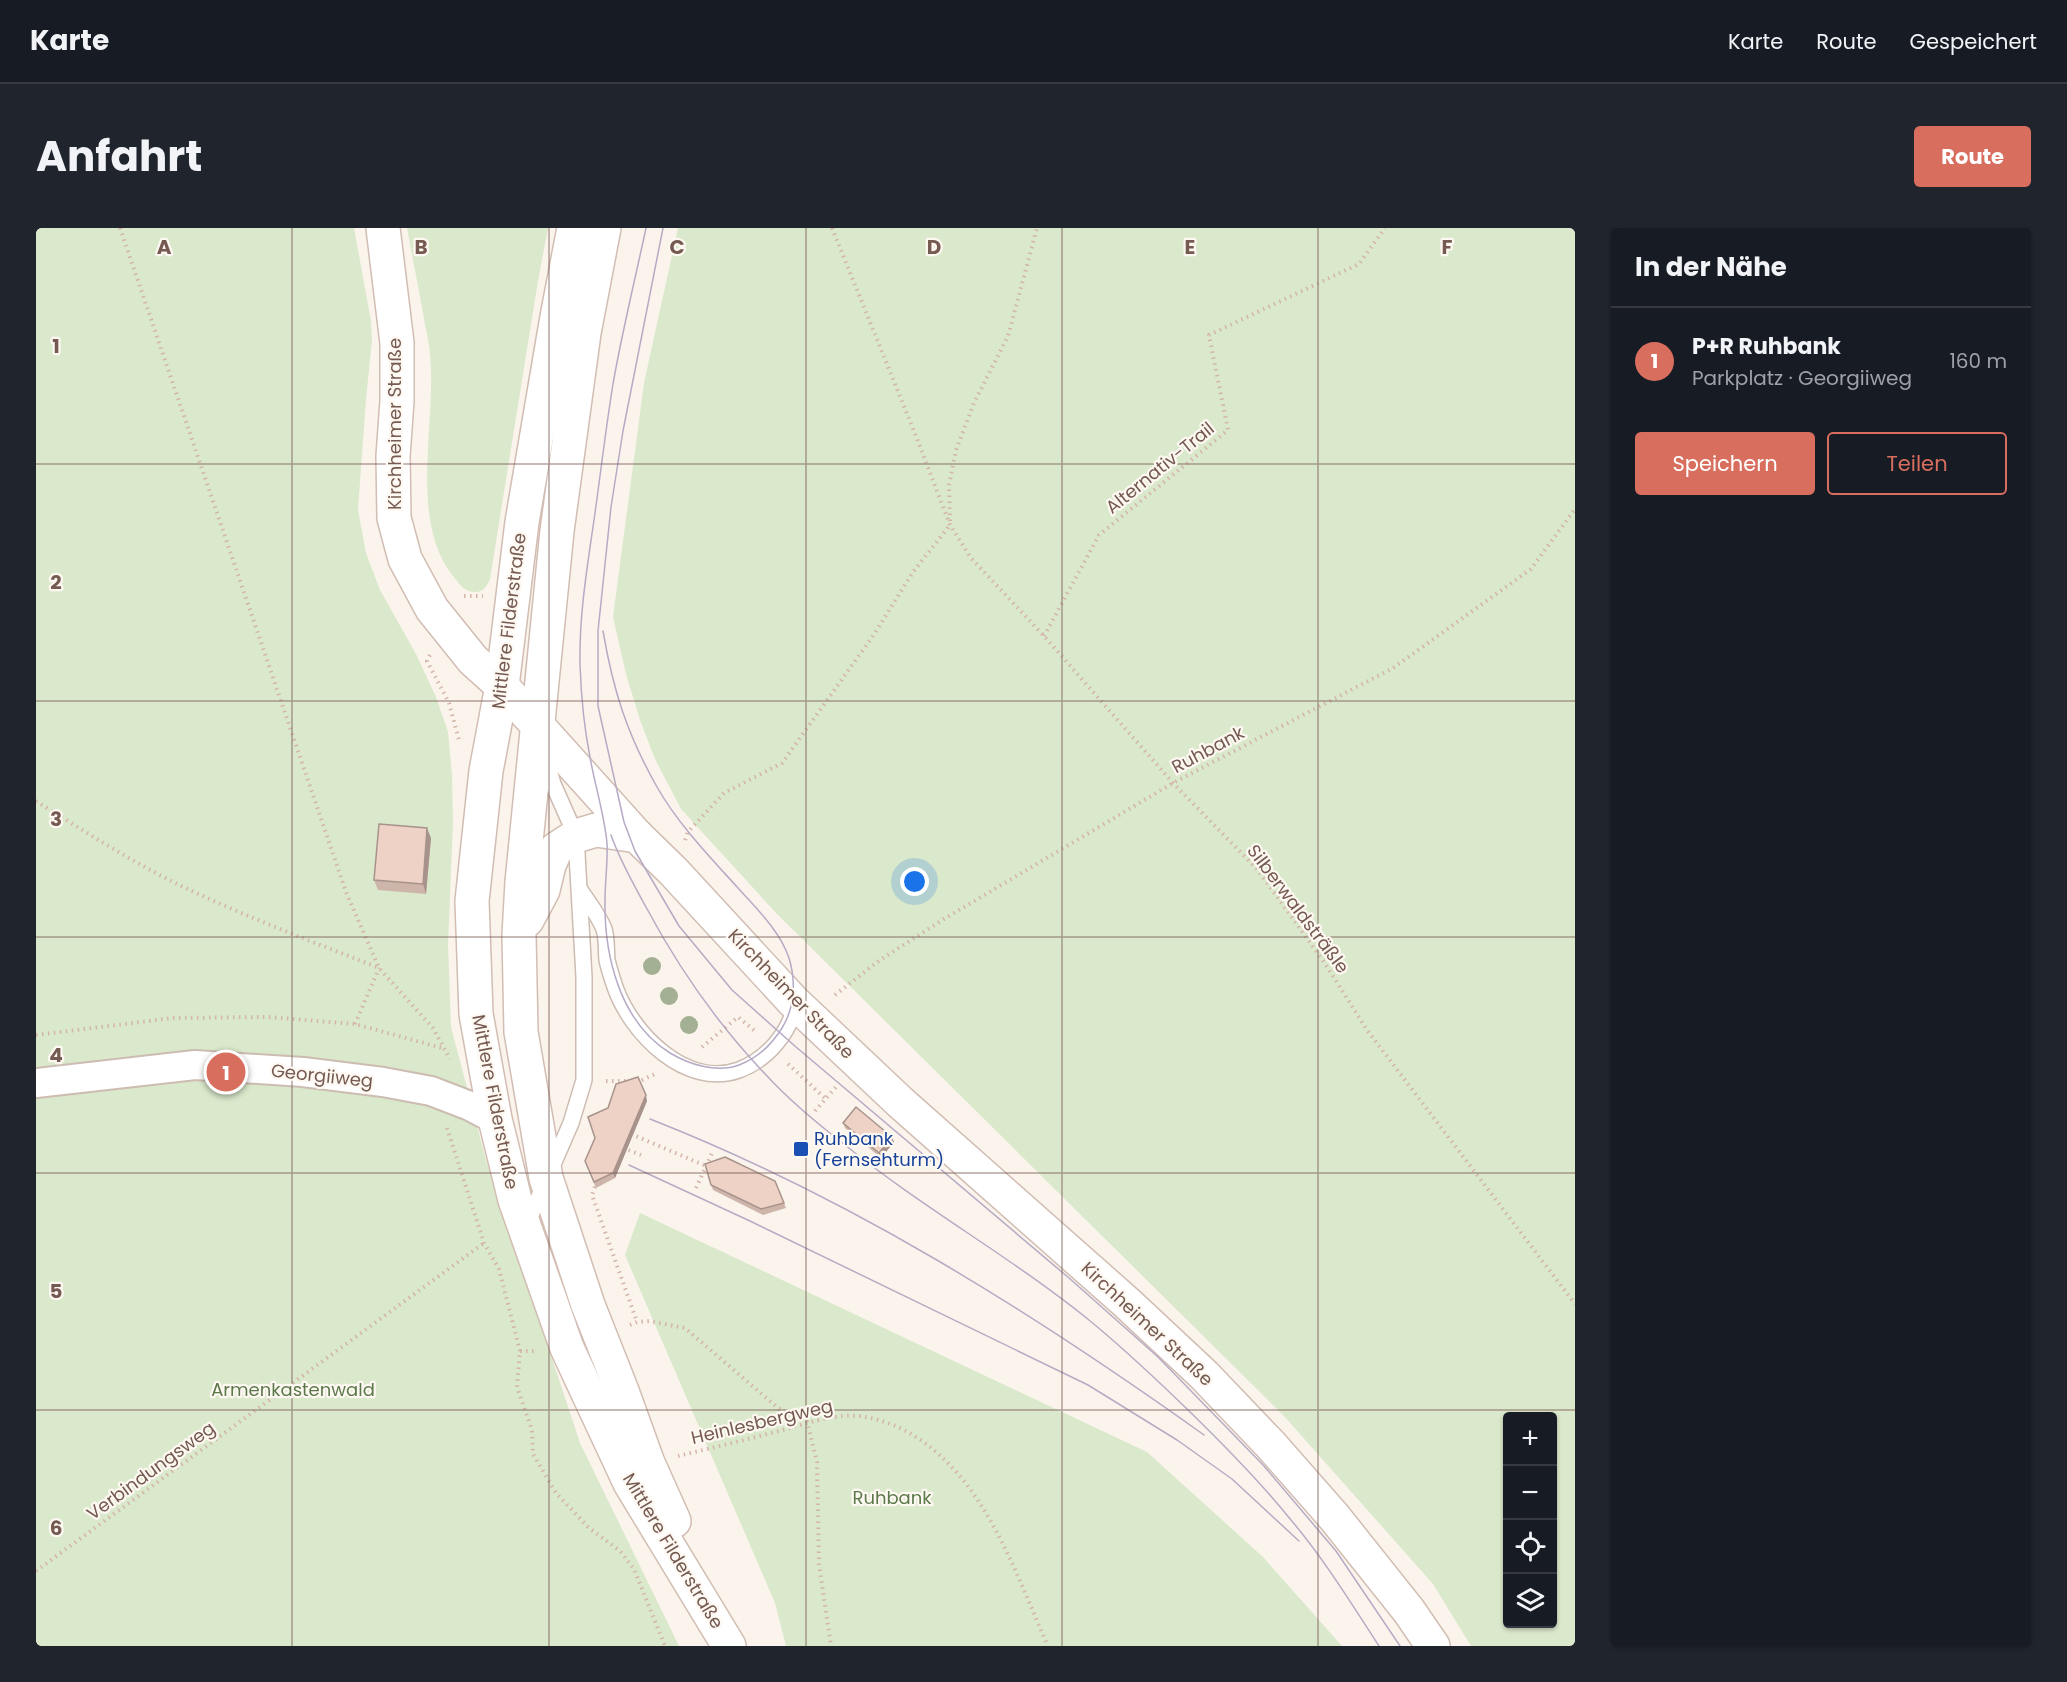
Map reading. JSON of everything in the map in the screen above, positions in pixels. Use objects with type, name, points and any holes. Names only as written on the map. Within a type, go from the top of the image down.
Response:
[{"type":"main road","name":"Kirchheimer Straße","points":[[383,228],[397,343],[397,401],[393,456],[394,518],[405,559],[432,609],[473,660],[502,686],[638,836],[796,1004],[900,1102],[1127,1303],[1204,1375],[1270,1444],[1335,1518],[1409,1611],[1432,1646]]},
{"type":"main road","name":"Mittlere Filderstraße","points":[[574,228],[522,522],[502,686],[486,771],[472,901],[476,1014],[495,1119],[515,1200],[567,1348],[630,1483],[730,1646]]},
{"type":"main road","name":"Mittlere Filderstraße","points":[[604,228],[584,333],[563,484],[537,725],[519,934],[521,1032],[546,1178],[588,1305],[648,1463],[730,1646]]},
{"type":"main road","points":[[519,934],[543,890],[556,849],[576,836],[596,830],[638,836]]},
{"type":"main road","points":[[495,1119],[519,1142],[546,1178]]},
{"type":"street","name":"Georgiiweg","points":[[36,1083],[195,1065],[303,1072],[383,1082],[431,1091],[470,1106],[495,1119]]},
{"type":"lane","points":[[525,1230],[571,1124],[584,1080],[584,977],[576,836],[553,784],[537,725]]},
{"type":"lane","points":[[579,887],[604,928],[608,962],[615,988],[626,1010],[652,1046],[680,1064],[697,1070],[727,1073],[755,1062],[772,1049],[782,1035],[792,1019],[796,1004]]},
{"type":"path","points":[[120,228],[346,892],[379,968],[432,1028],[452,1062]]},
{"type":"path","name":"Silberwaldsträßle","points":[[832,228],[950,525],[971,558],[1044,636],[1173,783],[1257,869],[1324,962],[1367,1030],[1575,1304]]},
{"type":"path","points":[[673,871],[688,832],[724,793],[782,763],[873,636],[913,573],[950,525],[949,485],[956,450],[974,404],[1008,336],[1037,228]]},
{"type":"path","name":"Alternativ-Trail","points":[[1044,636],[1099,534],[1228,430],[1209,335],[1359,264],[1385,228]]},
{"type":"path","name":"Ruhbank","points":[[835,995],[880,960],[944,919],[1173,783],[1393,668],[1531,569],[1575,509]]},
{"type":"path","points":[[36,801],[139,864],[190,890],[279,929],[379,968]]},
{"type":"path","points":[[355,1024],[379,968]]},
{"type":"path","points":[[36,1035],[173,1018],[268,1017],[355,1024],[442,1048]]},
{"type":"path","points":[[635,1092],[640,1081],[686,1061],[738,1017],[755,1032],[759,1025]]},
{"type":"path","points":[[786,1062],[826,1099]]},
{"type":"path","points":[[815,1111],[836,1087]]},
{"type":"path","points":[[441,1095],[442,1115],[484,1243],[499,1269],[520,1351],[517,1387],[532,1430],[533,1454],[556,1493],[588,1527],[620,1551],[634,1569],[665,1646]]},
{"type":"path","points":[[625,1134],[634,1134],[706,1166]]},
{"type":"path","points":[[619,1141],[622,1148],[641,1155]]},
{"type":"path","points":[[696,1188],[713,1151]]},
{"type":"path","points":[[600,1175],[592,1195],[637,1322],[650,1321],[685,1328],[778,1408],[807,1422],[817,1462],[819,1564],[831,1646]]},
{"type":"path","name":"Verbindungsweg","points":[[36,1571],[484,1243]]},
{"type":"path","name":"Heinlesbergweg","points":[[648,1463],[769,1434],[807,1422],[844,1416],[882,1419],[909,1432],[935,1450],[963,1478],[984,1510],[1006,1552],[1048,1646]]},
{"type":"green space","name":"Armenkastenwald","points":[[36,228],[354,228],[371,321],[372,340],[358,510],[366,553],[380,590],[416,654],[436,697],[448,732],[453,822],[448,945],[451,1027],[486,1160],[580,1443],[679,1646],[36,1646]]},
{"type":"green space","points":[[407,228],[548,228],[490,579],[484,588],[477,592],[465,589],[453,576],[439,553],[431,527],[427,469],[430,354]]},
{"type":"green space","points":[[678,228],[1575,228],[1575,1646],[1471,1646],[1433,1584],[1284,1416],[776,913],[681,809],[655,759],[640,720],[626,674],[613,617],[644,383]]},
{"type":"green space","name":"Ruhbank","points":[[640,1213],[1147,1452],[1263,1557],[1342,1646],[786,1646],[775,1603],[625,1255]]},
{"type":"building","points":[[379,824],[427,828],[423,884],[374,880]]},
{"type":"building","points":[[638,1077],[646,1095],[613,1173],[594,1182],[585,1161],[595,1138],[588,1117],[608,1108],[616,1084]]},
{"type":"building","points":[[856,1107],[892,1137],[879,1153],[843,1123]]},
{"type":"building","points":[[725,1157],[775,1181],[784,1203],[761,1209],[711,1185],[705,1164]]},
{"type":"tram line","points":[[603,631],[611,673],[622,711],[646,768],[665,801],[695,840],[767,921],[780,939],[789,958],[793,976],[793,994],[786,1020],[778,1034],[764,1050],[739,1065],[713,1068],[695,1064],[670,1053],[653,1040],[627,1006],[618,986],[605,921],[607,843],[584,723],[580,664],[582,607],[613,384],[646,228]]},
{"type":"tram line","points":[[663,228],[623,431],[611,507],[598,631],[598,706],[624,822],[635,851],[679,926],[732,990],[1158,1357],[1264,1466],[1336,1551],[1400,1646]]},
{"type":"tram line","points":[[611,835],[632,881],[686,975],[750,1058],[786,1095],[845,1145],[905,1190],[1059,1297],[1151,1374],[1227,1449],[1279,1505],[1326,1566],[1379,1646]]},
{"type":"tram line","points":[[650,1119],[796,1184],[936,1260],[1072,1344],[1204,1435]]},
{"type":"tram line","points":[[629,1165],[1088,1385],[1177,1440],[1232,1479],[1299,1541]]},
{"type":"place","name":"P+R Ruhbank","points":[[226,1072]]},
{"type":"place","name":"Ruhbank (Fernsehturm)","points":[[801,1149]]}]
